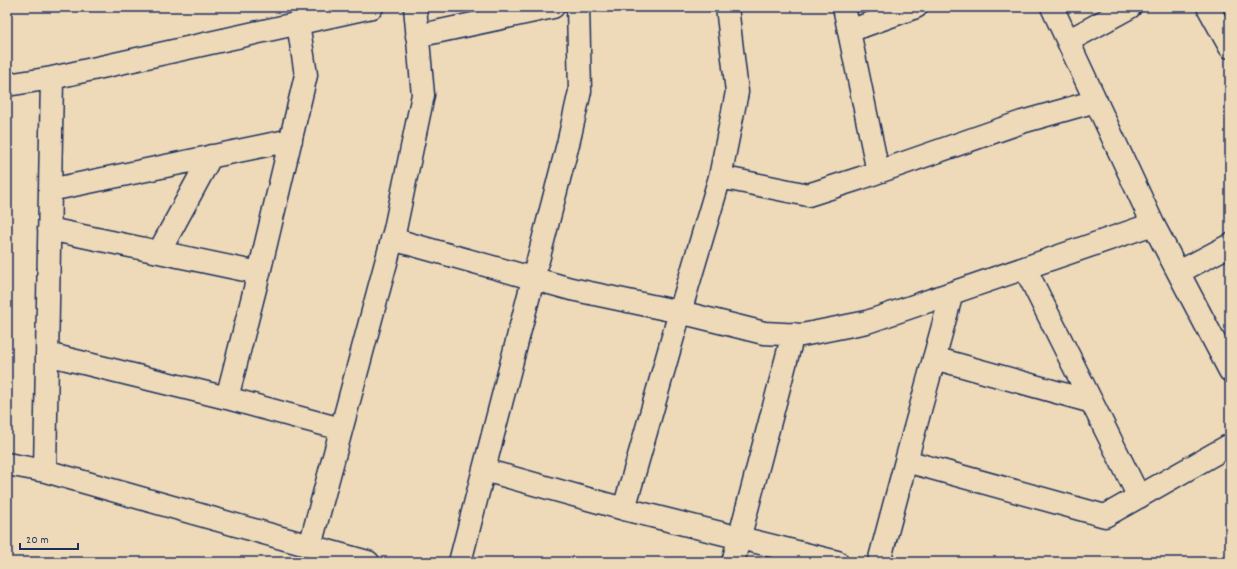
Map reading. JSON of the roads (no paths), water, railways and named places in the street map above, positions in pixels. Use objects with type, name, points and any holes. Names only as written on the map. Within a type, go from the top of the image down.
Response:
[{"type":"street","points":[[7,85],[52,78],[372,7]]},
{"type":"street","points":[[310,546],[392,239],[423,95],[414,7]]},
{"type":"street","points":[[417,36],[553,7]]},
{"type":"street","points":[[460,562],[534,279],[580,92],[578,7]]},
{"type":"street","points":[[624,509],[720,177],[737,92],[727,7]]},
{"type":"street","points":[[844,7],[878,172]]},
{"type":"street","points":[[849,31],[916,7]]},
{"type":"street","points":[[1052,7],[1153,224],[1230,371]]},
{"type":"street","points":[[1068,41],[1130,7]]},
{"type":"street","points":[[1208,7],[1230,47]]},
{"type":"street","points":[[227,398],[259,273],[306,75],[298,23]]},
{"type":"street","points":[[45,471],[52,78]]},
{"type":"street","points":[[720,177],[808,195],[1022,122],[1096,101]]},
{"type":"street","points":[[50,190],[291,140]]},
{"type":"street","points":[[159,252],[211,156]]},
{"type":"street","points":[[392,239],[571,289],[680,312],[764,333],[802,335],[867,322],[1153,224]]},
{"type":"street","points":[[49,229],[259,273]]},
{"type":"street","points":[[1179,272],[1230,245]]},
{"type":"street","points":[[1025,268],[1139,497]]},
{"type":"street","points":[[879,562],[952,293]]},
{"type":"street","points":[[733,562],[793,334]]},
{"type":"street","points":[[47,354],[227,398],[341,429]]},
{"type":"street","points":[[934,358],[1092,402]]},
{"type":"street","points":[[906,461],[1105,516],[1230,446]]},
{"type":"street","points":[[7,464],[45,471],[368,562]]},
{"type":"street","points":[[484,470],[624,509],[837,562]]}]
